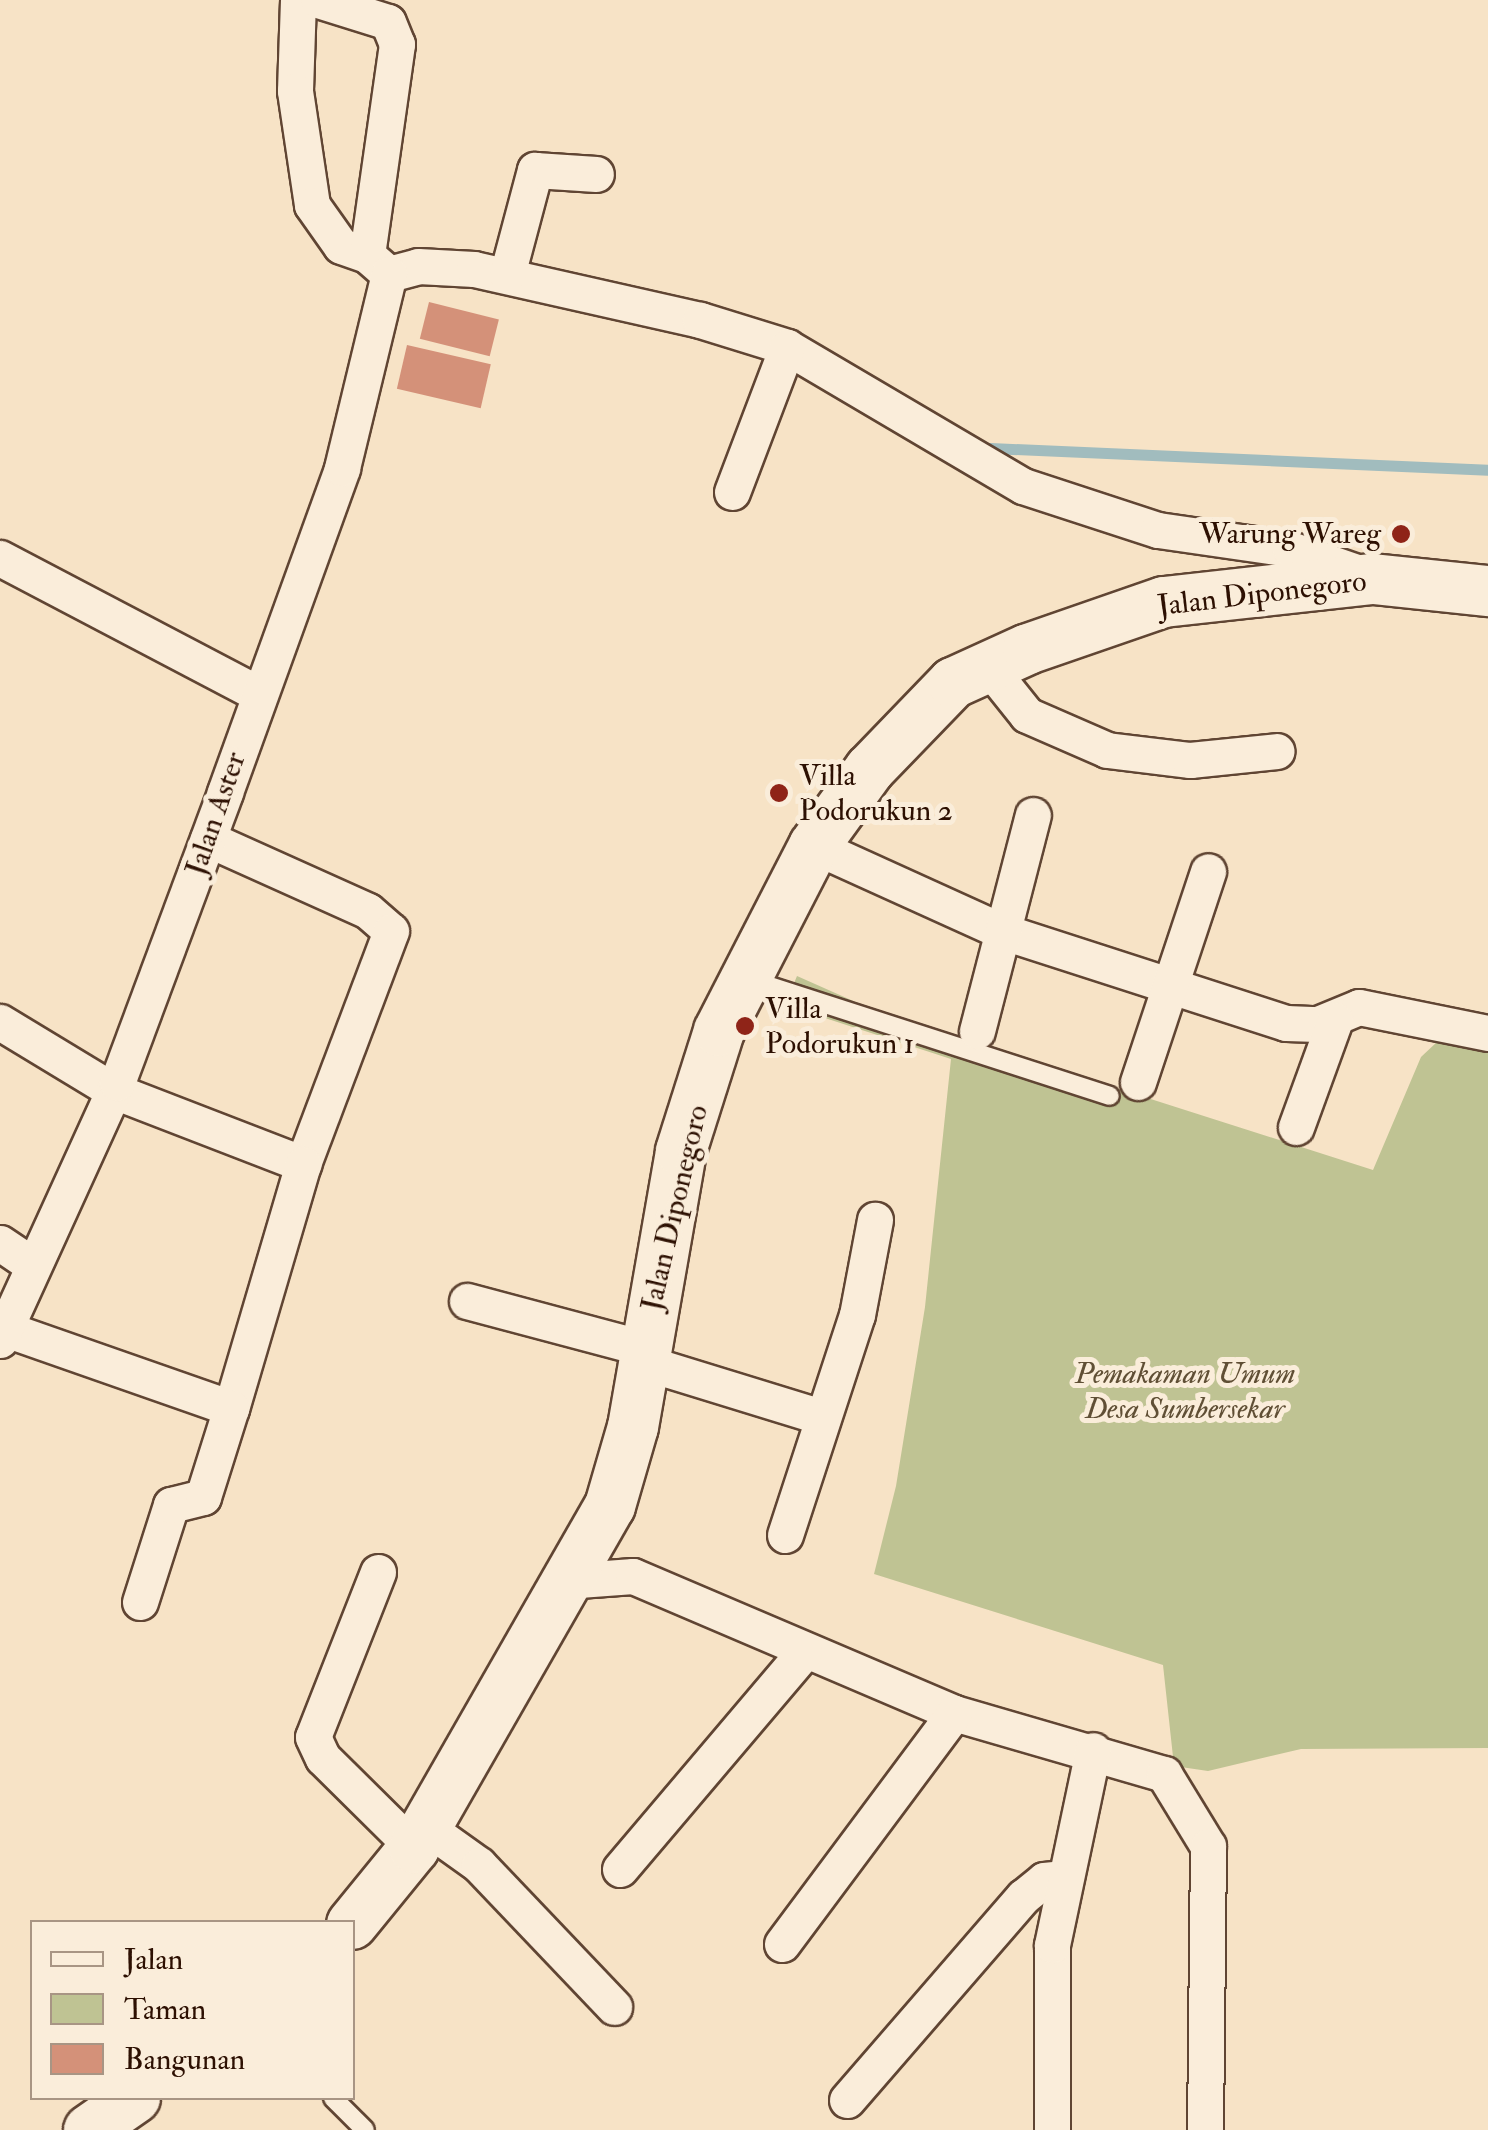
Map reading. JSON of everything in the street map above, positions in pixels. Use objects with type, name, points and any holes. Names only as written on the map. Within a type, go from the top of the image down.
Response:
[{"type":"main road","name":"Jalan Diponegoro","points":[[355,1920],[420,1837],[610,1506],[681,1152],[742,977],[814,846],[920,714],[953,683],[987,665],[1164,602],[1373,579],[1488,591]]},
{"type":"main road","points":[[89,2130],[133,2100]]},
{"type":"street","points":[[298,0],[295,92],[312,205],[341,246],[378,265],[506,276],[786,346],[1023,486],[1158,530],[1290,549],[1373,579]]},
{"type":"street","points":[[318,0],[383,10]]},
{"type":"street","name":"Jalan Aster","points":[[2,1334],[114,1092],[342,468],[378,265],[396,70],[397,44],[383,10]]},
{"type":"street","points":[[506,276],[535,170],[596,174]]},
{"type":"street","points":[[732,492],[786,346]]},
{"type":"street","points":[[0,558],[257,693]]},
{"type":"street","points":[[987,665],[1028,715],[1107,750],[1190,760],[1278,751]]},
{"type":"street","points":[[977,1031],[1033,814]]},
{"type":"street","points":[[140,1602],[171,1505],[203,1497],[303,1164],[391,931],[368,910],[208,838]]},
{"type":"street","points":[[814,846],[1001,931],[1170,982],[1286,1023],[1335,1020],[1359,1007],[1488,1033]]},
{"type":"street","points":[[1124,1089],[1170,982],[1208,871]]},
{"type":"street","points":[[1296,1127],[1335,1020]]},
{"type":"street","points":[[0,1022],[114,1092],[303,1164]]},
{"type":"street","points":[[785,1535],[866,1282],[875,1220]]},
{"type":"street","points":[[0,1243],[33,1265]]},
{"type":"street","points":[[466,1301],[643,1355],[822,1417]]},
{"type":"street","points":[[2,1334],[231,1408]]},
{"type":"street","points":[[610,1506],[633,1576]]},
{"type":"street","points":[[378,1572],[313,1737],[323,1758],[420,1837],[479,1865],[614,2007]]},
{"type":"street","points":[[564,1581],[633,1576],[954,1714],[1093,1750],[1164,1774],[1208,1846],[1205,2130]]},
{"type":"street","points":[[620,1869],[804,1652]]},
{"type":"street","points":[[782,1944],[954,1714]]},
{"type":"street","points":[[1052,2130],[1048,2006],[1062,1878],[1093,1750]]},
{"type":"street","points":[[847,2100],[1023,1898],[1044,1880],[1062,1878]]},
{"type":"lane","points":[[742,977],[1124,1089]]},
{"type":"lane","points":[[335,2100],[365,2130]]},
{"type":"green space","name":"Pemakaman Umum Desa Sumbersekar","points":[[797,976],[878,1012],[1373,1170],[1421,1057],[1438,1041],[1488,1049],[1488,1748],[1301,1749],[1208,1771],[1174,1766],[1163,1665],[874,1574],[896,1486],[925,1307],[951,1059],[785,1005]]},
{"type":"building","points":[[429,302],[499,319],[490,356],[420,339]]},
{"type":"building","points":[[407,345],[491,364],[481,408],[397,389]]},
{"type":"waterway","points":[[990,448],[1488,470]]},
{"type":"place","name":"Warung Wareg","points":[[1401,534]]},
{"type":"place","name":"Villa Podorukun 2","points":[[779,793]]},
{"type":"place","name":"Villa Podorukun 1","points":[[745,1026]]}]
